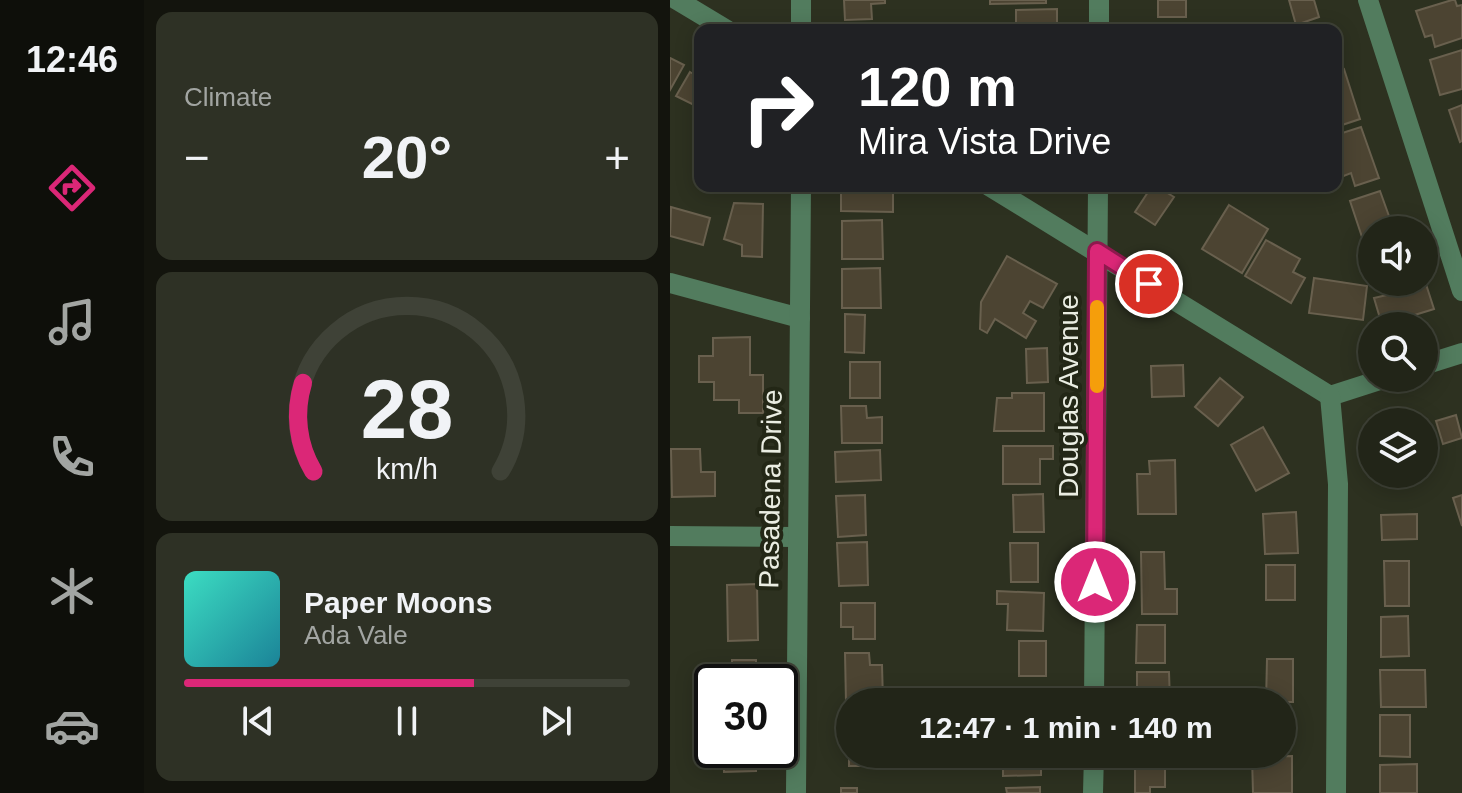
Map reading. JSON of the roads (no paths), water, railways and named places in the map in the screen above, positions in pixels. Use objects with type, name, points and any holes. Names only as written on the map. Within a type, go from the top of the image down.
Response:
[{"type":"street","points":[[677,0],[717,24]]},
{"type":"street","points":[[801,0],[801,24]]},
{"type":"street","points":[[1099,0],[1099,24]]},
{"type":"street","points":[[1368,0],[1462,291]]},
{"type":"street","name":"Pasadena Drive","points":[[796,793],[801,192]]},
{"type":"street","points":[[999,192],[1330,396],[1358,387]]},
{"type":"street","name":"Douglas Avenue","points":[[1094,688],[1098,192]]},
{"type":"street","points":[[670,283],[800,318]]},
{"type":"street","points":[[1438,361],[1462,353]]},
{"type":"street","points":[[1330,396],[1338,484],[1336,793]]},
{"type":"street","points":[[670,536],[796,537]]},
{"type":"street","points":[[1093,793],[1094,768]]}]
